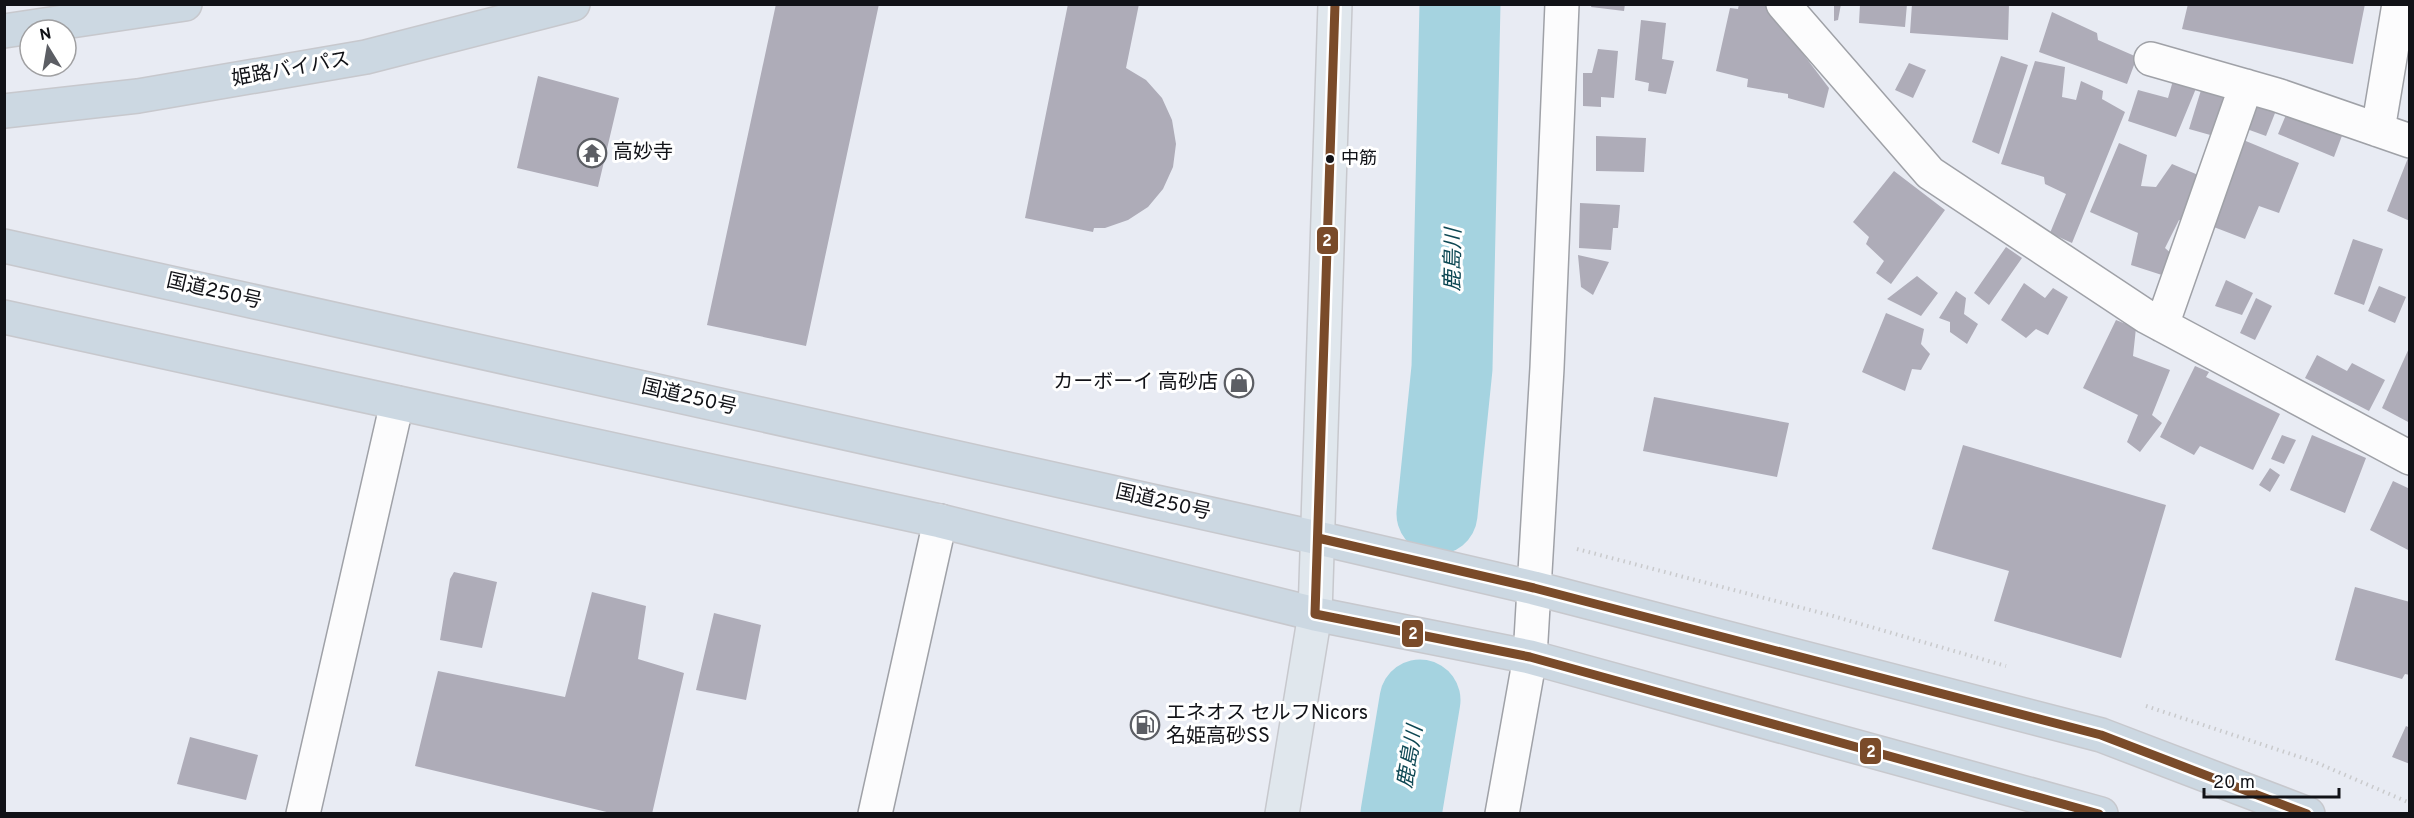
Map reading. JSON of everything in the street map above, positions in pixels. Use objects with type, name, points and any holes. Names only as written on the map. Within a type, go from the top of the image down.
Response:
[{"type":"highway","points":[[4,31],[185,4]]},
{"type":"highway","name":"姫路バイパス","points":[[4,111],[138,96],[366,57],[573,4]]},
{"type":"highway","name":"国道250号","points":[[4,246],[1534,588],[2101,735],[2307,813]]},
{"type":"highway","points":[[4,317],[940,521],[1315,614],[1530,657],[2085,811]]},
{"type":"main road","points":[[1282,813],[1315,614],[1335,4]]},
{"type":"street","points":[[1502,813],[1530,657],[1546,379],[1562,4]]},
{"type":"street","points":[[1783,4],[1930,173],[2162,325],[2409,458]]},
{"type":"street","points":[[2378,130],[2399,4]]},
{"type":"street","points":[[2151,59],[2246,86],[2409,141]]},
{"type":"street","points":[[2162,325],[2246,86]]},
{"type":"street","points":[[303,813],[397,403]]},
{"type":"street","points":[[875,813],[940,521]]},
{"type":"building","points":[[776,4],[879,4],[806,346],[707,325]]},
{"type":"building","points":[[1068,4],[1139,4],[1126,68],[1146,80],[1162,98],[1172,120],[1176,144],[1173,167],[1163,189],[1148,207],[1128,220],[1105,228],[1094,228],[1093,232],[1025,218]]},
{"type":"building","points":[[1592,4],[1625,4],[1624,11],[1591,7]]},
{"type":"building","points":[[1739,4],[1772,4],[1785,30],[1829,88],[1824,108],[1788,98],[1788,94],[1747,87],[1748,79],[1716,71],[1730,8],[1738,9]]},
{"type":"building","points":[[1834,4],[1841,4],[1838,20],[1834,21]]},
{"type":"building","points":[[1860,4],[1907,4],[1905,27],[1859,23]]},
{"type":"building","points":[[1912,4],[2009,4],[2008,40],[1910,33]]},
{"type":"building","points":[[2188,4],[2365,4],[2353,64],[2182,29]]},
{"type":"building","points":[[2052,12],[2097,33],[2098,40],[2137,57],[2127,84],[2039,52]]},
{"type":"building","points":[[1641,20],[1666,23],[1662,59],[1674,61],[1666,94],[1648,91],[1649,83],[1635,80]]},
{"type":"building","points":[[1598,49],[1618,51],[1614,98],[1601,97],[1601,107],[1583,106],[1583,73],[1592,73]]},
{"type":"building","points":[[2001,56],[2028,65],[1999,154],[1972,142]]},
{"type":"building","points":[[2035,61],[2065,67],[2062,97],[2076,100],[2081,81],[2103,91],[2102,99],[2125,112],[2072,243],[2050,233],[2066,194],[2045,184],[2044,177],[2001,164]]},
{"type":"building","points":[[1909,63],[1926,70],[1913,98],[1895,90]]},
{"type":"building","points":[[538,76],[619,98],[598,187],[517,168]]},
{"type":"building","points":[[2174,77],[2197,86],[2176,137],[2128,121],[2138,90],[2168,98]]},
{"type":"building","points":[[2202,87],[2234,99],[2221,138],[2189,129]]},
{"type":"building","points":[[2255,99],[2277,108],[2266,136],[2244,128]]},
{"type":"building","points":[[2288,110],[2343,133],[2334,157],[2278,134]]},
{"type":"building","points":[[1596,136],[1646,138],[1644,172],[1596,171]]},
{"type":"building","points":[[2241,139],[2299,163],[2279,213],[2259,206],[2245,239],[2206,224]]},
{"type":"building","points":[[2119,143],[2147,155],[2141,186],[2156,187],[2172,164],[2203,177],[2188,223],[2179,220],[2165,248],[2174,256],[2165,276],[2131,265],[2138,233],[2090,212]]},
{"type":"building","points":[[2408,158],[2410,159],[2410,221],[2387,211]]},
{"type":"building","points":[[1894,171],[1945,210],[1891,284],[1876,273],[1884,261],[1866,244],[1869,237],[1853,222]]},
{"type":"building","points":[[1580,203],[1620,205],[1618,228],[1613,228],[1611,250],[1579,248]]},
{"type":"building","points":[[2353,239],[2383,249],[2364,305],[2334,294]]},
{"type":"building","points":[[2006,247],[2022,258],[1989,305],[1974,293]]},
{"type":"building","points":[[1578,255],[1609,262],[1593,295],[1581,287]]},
{"type":"building","points":[[1917,276],[1938,293],[1921,316],[1887,299]]},
{"type":"building","points":[[2226,280],[2253,293],[2242,315],[2215,306]]},
{"type":"building","points":[[2024,283],[2045,298],[2053,288],[2068,297],[2048,335],[2036,329],[2026,338],[2001,320]]},
{"type":"building","points":[[2379,286],[2406,297],[2395,323],[2368,311]]},
{"type":"building","points":[[1956,291],[1966,298],[1964,314],[1978,324],[1967,344],[1950,332],[1950,322],[1939,318]]},
{"type":"building","points":[[2256,298],[2272,306],[2255,340],[2240,333]]},
{"type":"building","points":[[1886,313],[1924,329],[1921,344],[1930,354],[1921,370],[1912,369],[1905,391],[1862,372]]},
{"type":"building","points":[[2116,320],[2136,328],[2133,356],[2170,370],[2152,415],[2162,423],[2140,452],[2127,442],[2138,415],[2083,388]]},
{"type":"building","points":[[2410,346],[2410,423],[2382,408]]},
{"type":"building","points":[[2317,355],[2347,371],[2352,363],[2385,380],[2369,411],[2305,378]]},
{"type":"building","points":[[2195,366],[2209,372],[2206,377],[2280,414],[2253,470],[2200,446],[2194,455],[2160,437]]},
{"type":"building","points":[[1654,397],[1789,423],[1777,477],[1643,451]]},
{"type":"building","points":[[2282,435],[2296,440],[2284,464],[2271,459]]},
{"type":"building","points":[[2312,435],[2366,458],[2345,513],[2290,490]]},
{"type":"building","points":[[1963,445],[2166,505],[2121,658],[1994,621],[2009,571],[1932,549]]},
{"type":"building","points":[[2270,468],[2280,475],[2270,492],[2259,485]]},
{"type":"building","points":[[2393,481],[2410,489],[2410,551],[2370,530]]},
{"type":"building","points":[[454,572],[497,582],[482,648],[440,640],[450,579]]},
{"type":"building","points":[[2355,587],[2410,602],[2410,675],[2405,674],[2402,679],[2335,660]]},
{"type":"building","points":[[592,592],[646,606],[638,659],[684,673],[652,814],[615,814],[415,766],[438,671],[565,697]]},
{"type":"building","points":[[714,613],[761,625],[746,700],[696,690]]},
{"type":"building","points":[[2406,726],[2410,728],[2410,764],[2392,757]]},
{"type":"building","points":[[190,737],[258,755],[246,800],[177,784]]},
{"type":"waterway","name":"鹿島川","points":[[1437,514],[1452,368],[1460,4]]},
{"type":"waterway","name":"鹿島川","points":[[1401,814],[1420,700]]},
{"type":"transit line","name":"2","points":[[1335,4],[1315,614],[1530,657],[2099,814]]},
{"type":"transit line","name":"2","points":[[1318,538],[1534,588],[2101,735],[2307,814]]},
{"type":"place","name":"高妙寺","points":[[592,153]]},
{"type":"place","name":"中筋","points":[[1330,159]]},
{"type":"place","name":"カーボーイ 高砂店","points":[[1239,383]]},
{"type":"place","name":"エネオス セルフNicors 名姫高砂SS","points":[[1145,725]]}]
